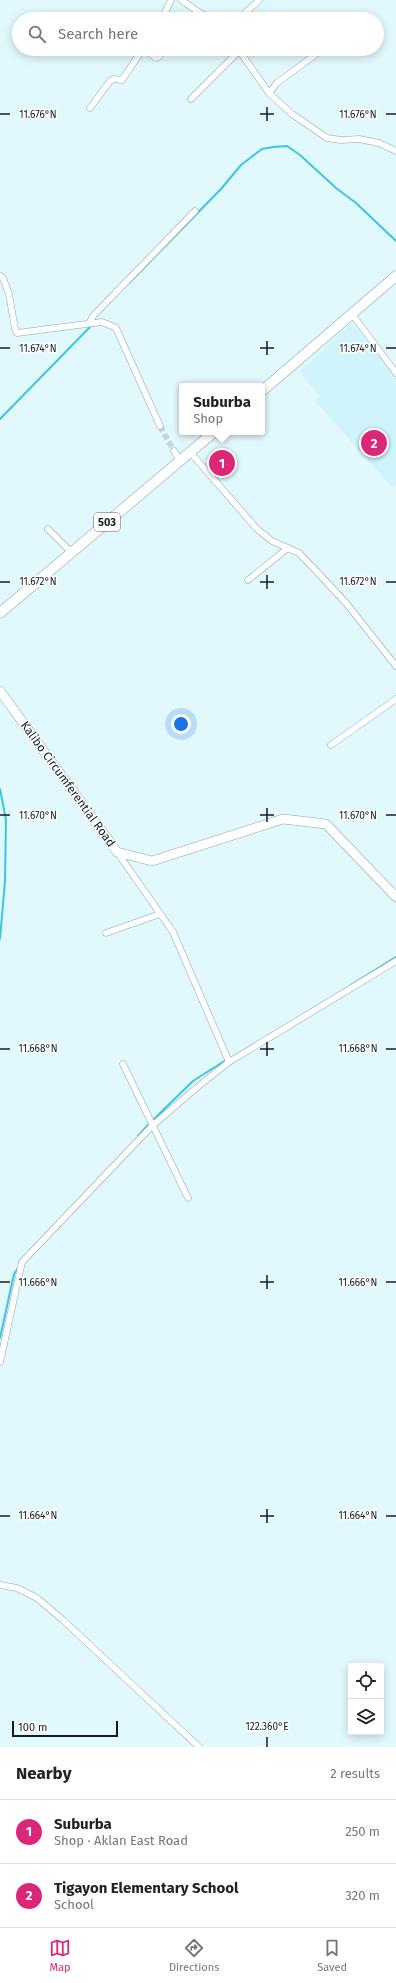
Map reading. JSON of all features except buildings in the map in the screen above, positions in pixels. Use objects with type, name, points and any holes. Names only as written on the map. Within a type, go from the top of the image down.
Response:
[{"type":"main road","points":[[265,388],[396,276]]},
{"type":"main road","name":"503","points":[[0,613],[210,435]]},
{"type":"main road","name":"Kalibo Circumferential Road","points":[[0,691],[117,852],[152,861],[282,819],[326,824],[396,897]]},
{"type":"street","points":[[165,12],[171,0]]},
{"type":"street","points":[[182,0],[199,12]]},
{"type":"street","points":[[246,12],[258,0]]},
{"type":"street","points":[[90,108],[110,81],[114,79],[122,80],[139,56]]},
{"type":"street","points":[[191,99],[233,56]]},
{"type":"street","points":[[243,56],[269,93],[292,114],[327,138],[341,140],[359,139],[379,143],[396,151]]},
{"type":"street","points":[[269,93],[277,83],[314,56]]},
{"type":"street","points":[[89,323],[94,315],[195,211]]},
{"type":"street","points":[[0,276],[7,286],[17,333],[102,322],[116,328],[160,426]]},
{"type":"street","points":[[352,314],[396,373]]},
{"type":"street","points":[[174,451],[180,461]]},
{"type":"street","points":[[190,452],[256,529],[272,541],[299,554],[323,578],[396,666]]},
{"type":"street","points":[[48,529],[71,552]]},
{"type":"street","points":[[248,580],[288,548]]},
{"type":"street","points":[[331,745],[396,699]]},
{"type":"street","points":[[117,852],[173,932],[229,1062]]},
{"type":"street","points":[[106,933],[160,914]]},
{"type":"street","points":[[0,1362],[22,1262],[152,1126],[229,1062],[396,961]]},
{"type":"street","points":[[123,1064],[188,1198]]},
{"type":"street","points":[[0,1585],[17,1588],[37,1598],[64,1621],[199,1747]]},
{"type":"shaded area","points":[[352,323],[396,377],[396,485],[393,488],[315,401],[320,396],[299,372]]},
{"type":"waterway","points":[[129,283],[221,189],[241,165],[262,149],[273,147],[287,146],[300,155],[336,188],[356,203],[396,241]]},
{"type":"waterway","points":[[0,419],[90,327]]},
{"type":"waterway","points":[[0,789],[6,820],[5,881],[0,939]]},
{"type":"waterway","points":[[351,985],[396,957]]},
{"type":"waterway","points":[[152,1121],[193,1081],[226,1060]]},
{"type":"waterway","points":[[138,1136],[148,1125]]},
{"type":"waterway","points":[[0,1338],[14,1274],[18,1268]]},
{"type":"tunnel","points":[[160,426],[174,451]]},
{"type":"place","name":"Tigayon Elementary School","points":[[374,443]]},
{"type":"place","name":"Suburba","points":[[222,463]]}]
